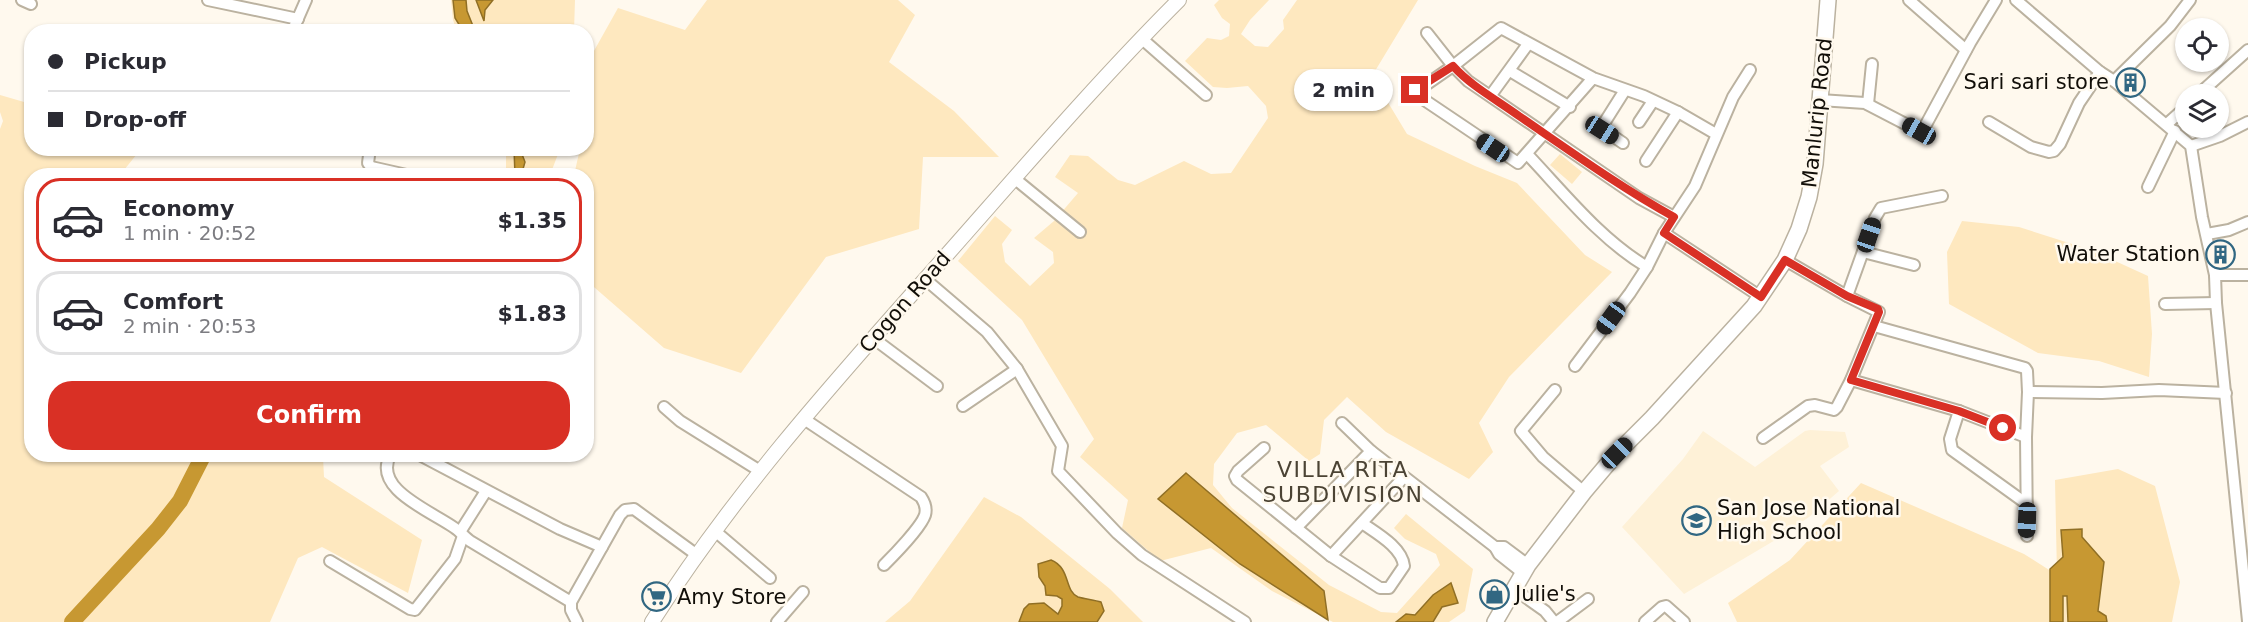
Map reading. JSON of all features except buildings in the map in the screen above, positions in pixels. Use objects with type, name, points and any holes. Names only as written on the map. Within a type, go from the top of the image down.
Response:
[{"type":"main road","name":"Manlurip Road","points":[[1495,622],[1526,569],[1584,492],[1761,297],[1785,260],[1799,229],[1809,197],[1815,164],[1828,0]]},
{"type":"street","points":[[207,0],[298,19]]},
{"type":"street","points":[[296,24],[306,0]]},
{"type":"street","name":"Cogon Road","points":[[652,622],[697,555],[760,471],[804,419],[1014,178],[1179,0]]},
{"type":"street","points":[[1909,0],[1966,50]]},
{"type":"street","points":[[1820,100],[1868,104],[1919,131],[1923,130],[1996,0]]},
{"type":"street","points":[[2016,0],[2192,146],[2215,275],[2248,621]]},
{"type":"street","points":[[2114,81],[2170,26],[2190,0]]},
{"type":"street","points":[[1593,78],[1570,107],[1518,163],[1414,93],[1453,66],[1497,29],[1504,29],[1593,78],[1678,112],[1716,134]]},
{"type":"street","points":[[1427,33],[1468,81],[1640,198],[1674,217]]},
{"type":"street","points":[[1142,38],[1206,95]]},
{"type":"street","points":[[1491,95],[1528,44]]},
{"type":"street","points":[[2210,84],[2248,50]]},
{"type":"street","points":[[1868,104],[1872,64]]},
{"type":"street","points":[[1575,366],[1647,267],[1664,233],[1695,186],[1733,97],[1750,70]]},
{"type":"street","points":[[1510,71],[1570,107]]},
{"type":"street","points":[[1989,122],[2031,147],[2049,152],[2054,151],[2060,144],[2079,102],[2100,72]]},
{"type":"street","points":[[1623,143],[1601,128],[1625,90]]},
{"type":"street","points":[[1640,122],[1653,101]]},
{"type":"street","points":[[1646,160],[1678,112]]},
{"type":"street","points":[[2148,187],[2175,122]]},
{"type":"street","points":[[2192,146],[2220,136],[2248,122]]},
{"type":"street","points":[[1527,154],[1600,231],[1627,255],[1647,267]]},
{"type":"street","points":[[369,156],[368,163],[375,168]]},
{"type":"street","points":[[1014,178],[1080,232]]},
{"type":"street","points":[[1847,296],[1875,218],[1881,208],[1942,196]]},
{"type":"street","points":[[2207,234],[2229,230],[2248,222]]},
{"type":"street","points":[[1664,233],[1761,297]]},
{"type":"street","points":[[1863,252],[1914,265]]},
{"type":"street","points":[[1763,438],[1808,406],[1836,409],[1851,380],[1879,312],[1878,309],[1847,296],[1785,260]]},
{"type":"street","points":[[2215,275],[2248,275]]},
{"type":"street","points":[[925,279],[987,332],[1017,369],[1059,439],[1062,451],[1057,466],[1058,471],[1117,533],[1142,555],[1245,622]]},
{"type":"street","points":[[2165,304],[2216,303]]},
{"type":"street","points":[[1874,326],[2022,366],[2027,371],[2027,536]]},
{"type":"street","points":[[873,338],[937,386]]},
{"type":"street","points":[[963,406],[1017,369]]},
{"type":"street","points":[[1851,380],[1959,411],[2026,437]]},
{"type":"street","points":[[1555,390],[1521,431],[1543,457],[1584,492]]},
{"type":"street","points":[[2028,392],[2159,390],[2226,393]]},
{"type":"street","points":[[664,407],[680,421],[760,471]]},
{"type":"street","points":[[1959,411],[1950,439],[1952,450],[2027,504]]},
{"type":"street","points":[[804,419],[921,497],[925,504],[925,516],[920,524],[884,565]]},
{"type":"street","points":[[1342,423],[1371,451],[1495,547],[1499,554],[1526,569]]},
{"type":"street","points":[[1264,448],[1238,471],[1235,476],[1237,480],[1331,556],[1380,588],[1389,588],[1404,566],[1404,562],[1395,548],[1362,522]]},
{"type":"street","points":[[1296,528],[1371,451]]},
{"type":"street","points":[[388,462],[387,472],[390,480],[401,493],[422,509],[572,602]]},
{"type":"street","points":[[433,462],[560,529],[602,548]]},
{"type":"street","points":[[1331,556],[1404,477]]},
{"type":"street","points":[[330,561],[415,610],[455,559],[461,534],[486,491]]},
{"type":"street","points":[[577,622],[571,610],[572,602],[620,515],[626,510],[634,509],[697,555]]},
{"type":"street","points":[[715,531],[770,578]]},
{"type":"street","points":[[1514,590],[1545,611],[1556,622],[1588,599]]},
{"type":"street","points":[[777,622],[803,592]]},
{"type":"street","points":[[1645,622],[1662,607],[1669,607],[1684,622]]},
{"type":"shaded area","points":[[451,0],[575,0],[574,24],[454,24]]},
{"type":"shaded area","points":[[453,0],[466,0],[472,24],[459,24],[455,18]]},
{"type":"shaded area","points":[[476,0],[493,0],[485,10],[484,21]]},
{"type":"shaded area","points":[[707,0],[898,0],[915,15],[889,62],[954,111],[999,157],[923,157],[919,229],[826,257],[741,373],[664,348],[594,287],[594,168],[576,168],[578,156],[594,156],[594,51],[618,8],[685,30]]},
{"type":"shaded area","points":[[1219,0],[1269,0],[1250,20],[1241,34],[1255,46],[1268,47],[1284,29],[1283,20],[1297,0],[1418,0],[1372,76],[1407,134],[1517,183],[1585,255],[1612,272],[1509,377],[1479,423],[1493,452],[1469,479],[1386,432],[1347,397],[1324,420],[1320,454],[1309,461],[1266,425],[1237,433],[1214,464],[1213,485],[1232,508],[1329,585],[1381,612],[1397,613],[1440,565],[1436,554],[1405,539],[1394,528],[1406,514],[1473,569],[1465,611],[1449,622],[1333,622],[1272,591],[1211,548],[1160,561],[1122,528],[1128,500],[1080,457],[1094,439],[1022,320],[958,261],[995,216],[1012,230],[1002,244],[1005,262],[1030,286],[1054,263],[1053,252],[1034,238],[1054,221],[1078,193],[1055,177],[1070,155],[1088,156],[1118,180],[1135,185],[1184,161],[1211,174],[1231,173],[1268,118],[1266,106],[1248,86],[1213,87],[1185,61],[1207,38],[1221,40],[1229,36],[1230,24],[1222,18],[1214,5]]},
{"type":"shaded area","points":[[0,95],[24,102],[24,156],[135,156],[126,168],[24,168],[24,462],[323,462],[324,477],[422,540],[408,593],[322,547],[298,558],[270,622],[0,622],[0,129],[3,121],[0,112]]},
{"type":"shaded area","points":[[1560,154],[1582,172],[1572,184],[1550,165]]},
{"type":"shaded area","points":[[506,156],[557,156],[553,168],[506,168]]},
{"type":"shaded area","points":[[514,156],[523,156],[525,162],[523,168],[515,168]]},
{"type":"shaded area","points":[[1962,221],[2019,227],[2091,250],[2148,276],[2152,334],[2149,377],[2099,361],[2038,353],[1949,304],[1947,252]]},
{"type":"shaded area","points":[[1703,431],[1755,467],[1805,431],[1845,432],[1849,447],[1820,466],[1839,491],[1809,517],[1777,539],[1684,594],[1622,527],[1683,459]]},
{"type":"shaded area","points":[[2118,469],[2155,486],[2180,582],[2172,622],[1737,622],[1728,603],[1790,560],[1861,483],[2024,554],[2057,575],[2055,480]]},
{"type":"shaded area","points":[[1186,473],[1324,591],[1328,620],[1240,564],[1158,499]]},
{"type":"shaded area","points":[[984,497],[1021,517],[1110,589],[1143,622],[885,622],[910,601]]},
{"type":"shaded area","points":[[2082,529],[2082,537],[2104,562],[2098,611],[2106,616],[2107,622],[2068,622],[2067,596],[2063,596],[2063,622],[2050,622],[2050,569],[2063,557],[2061,530]]},
{"type":"shaded area","points":[[1051,560],[1062,568],[1074,594],[1101,602],[1104,611],[1097,622],[1019,622],[1024,609],[1029,604],[1044,603],[1058,614],[1062,606],[1062,599],[1046,595],[1045,586],[1039,577],[1038,564]]},
{"type":"shaded area","points":[[1451,583],[1458,603],[1442,607],[1433,622],[1396,622],[1406,614],[1415,615],[1433,595]]},
{"type":"waterway","points":[[72,622],[158,529],[180,501],[200,462]]},
{"type":"place","name":"Sari sari store","points":[[2130,82]]},
{"type":"place","name":"Water Station","points":[[2221,254]]},
{"type":"place","name":"San Jose National High School","points":[[1696,520]]},
{"type":"place","name":"Julie's","points":[[1494,594]]},
{"type":"place","name":"Amy Store","points":[[656,597]]},
{"type":"district","name":"VILLA RITA SUBDIVISION","points":[[1343,482]]},
{"type":"route","points":[[1415,90],[1453,66],[1468,81],[1563,146],[1640,198],[1674,217],[1664,233],[1761,297],[1785,260],[1847,296],[1878,309],[1879,312],[1851,380],[1959,411],[2003,428]]}]
